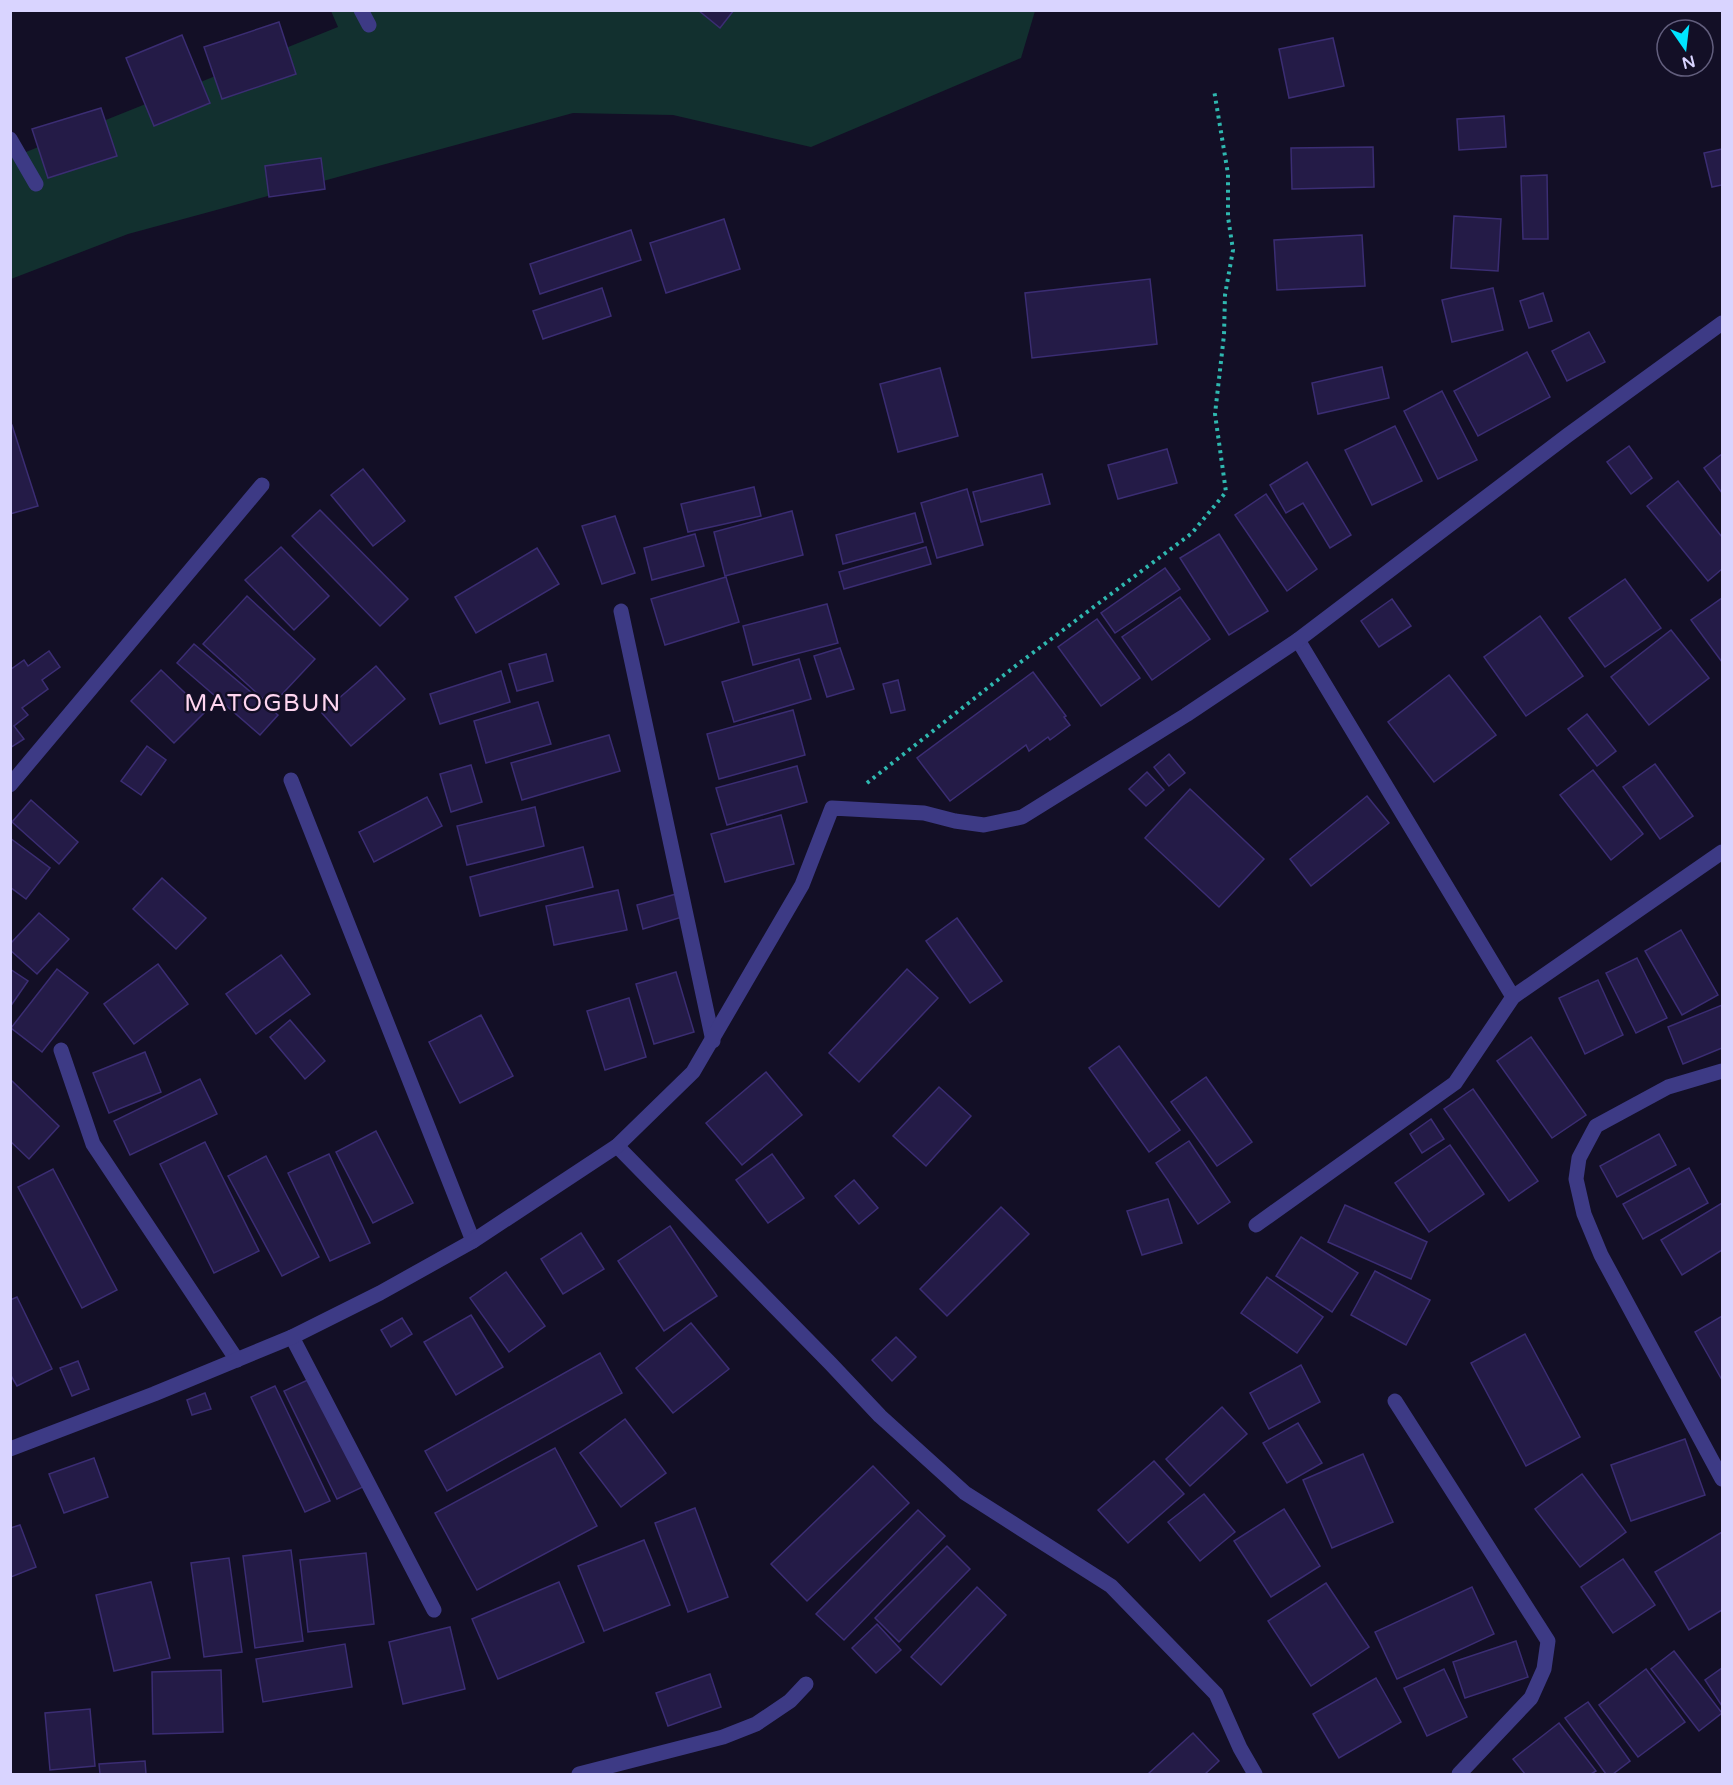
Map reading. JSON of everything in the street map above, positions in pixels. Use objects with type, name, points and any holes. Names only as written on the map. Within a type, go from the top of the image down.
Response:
[{"type":"street","points":[[361,10],[369,26]]},
{"type":"street","points":[[10,139],[36,184]]},
{"type":"street","points":[[10,1449],[292,1337],[380,1293],[473,1241],[617,1146],[693,1072],[713,1041],[802,885],[832,808],[924,813],[984,825],[1022,817],[1186,715],[1298,640],[1568,435],[1722,322]]},
{"type":"street","points":[[10,785],[262,485]]},
{"type":"street","points":[[621,611],[713,1041]]},
{"type":"street","points":[[1298,640],[1513,997]]},
{"type":"street","points":[[291,780],[473,1241]]},
{"type":"street","points":[[1257,1225],[1455,1083],[1513,997],[1722,852]]},
{"type":"street","points":[[61,1050],[93,1144],[237,1360]]},
{"type":"street","points":[[1722,1071],[1668,1087],[1596,1126],[1579,1158],[1576,1179],[1584,1214],[1601,1255],[1722,1479]]},
{"type":"street","points":[[617,1146],[880,1416],[965,1493],[1111,1586],[1216,1694],[1240,1748],[1255,1774]]},
{"type":"street","points":[[292,1337],[434,1610]]},
{"type":"street","points":[[1395,1401],[1548,1641],[1544,1669],[1531,1698],[1459,1774]]},
{"type":"street","points":[[579,1774],[723,1737],[756,1724],[790,1701],[806,1684]]},
{"type":"path","points":[[832,808],[1192,533],[1226,492],[1215,414],[1224,335],[1225,295],[1233,250],[1228,217],[1228,174],[1214,90]]},
{"type":"green space","points":[[331,11],[1035,11],[1021,58],[811,147],[673,115],[573,113],[128,234],[11,279],[11,158],[338,27]]},
{"type":"building","points":[[698,10],[734,10],[720,28]]},
{"type":"building","points":[[279,22],[296,74],[222,99],[204,47]]},
{"type":"building","points":[[182,35],[210,103],[154,126],[126,58]]},
{"type":"building","points":[[1333,38],[1344,86],[1289,98],[1279,49]]},
{"type":"building","points":[[101,108],[117,156],[48,178],[32,129]]},
{"type":"building","points":[[1504,116],[1506,147],[1459,150],[1457,119]]},
{"type":"building","points":[[1373,147],[1374,187],[1292,189],[1291,148]]},
{"type":"building","points":[[1722,149],[1722,185],[1712,187],[1704,153]]},
{"type":"building","points":[[321,158],[325,189],[269,197],[265,166]]},
{"type":"building","points":[[1547,175],[1548,239],[1523,239],[1521,176]]},
{"type":"building","points":[[1454,216],[1501,219],[1498,271],[1451,268]]},
{"type":"building","points":[[724,219],[740,269],[666,293],[650,243]]},
{"type":"building","points":[[631,230],[641,260],[540,294],[530,264]]},
{"type":"building","points":[[1362,235],[1365,286],[1277,290],[1274,240]]},
{"type":"building","points":[[1150,279],[1157,344],[1032,358],[1025,293]]},
{"type":"building","points":[[602,288],[611,316],[543,339],[533,311]]},
{"type":"building","points":[[1493,288],[1503,330],[1452,342],[1442,300]]},
{"type":"building","points":[[1543,293],[1552,321],[1529,328],[1520,301]]},
{"type":"building","points":[[1589,332],[1605,362],[1567,381],[1552,351]]},
{"type":"building","points":[[1527,352],[1550,397],[1478,436],[1454,391]]},
{"type":"building","points":[[1382,367],[1389,398],[1318,414],[1312,383]]},
{"type":"building","points":[[940,368],[958,436],[898,452],[880,384]]},
{"type":"building","points":[[1442,391],[1477,460],[1438,479],[1404,411]]},
{"type":"building","points":[[10,425],[12,425],[38,506],[10,514]]},
{"type":"building","points":[[1395,426],[1422,481],[1372,505],[1345,450]]},
{"type":"building","points":[[1629,446],[1652,478],[1631,494],[1607,462]]},
{"type":"building","points":[[1167,449],[1177,483],[1118,499],[1108,465]]},
{"type":"building","points":[[1722,454],[1722,493],[1704,468]]},
{"type":"building","points":[[1307,462],[1351,535],[1330,548],[1303,503],[1286,513],[1270,485]]},
{"type":"building","points":[[363,469],[405,521],[373,546],[331,495]]},
{"type":"building","points":[[1042,474],[1050,504],[981,522],[973,492]]},
{"type":"building","points":[[1678,481],[1722,537],[1722,569],[1708,581],[1647,506]]},
{"type":"building","points":[[754,487],[761,516],[688,532],[681,504]]},
{"type":"building","points":[[967,489],[983,545],[937,558],[921,503]]},
{"type":"building","points":[[1266,494],[1317,569],[1287,591],[1235,515]]},
{"type":"building","points":[[320,510],[408,599],[380,626],[292,536]]},
{"type":"building","points":[[792,511],[803,555],[725,576],[714,532]]},
{"type":"building","points":[[915,513],[923,542],[843,564],[836,535]]},
{"type":"building","points":[[615,516],[635,573],[602,584],[582,526]]},
{"type":"building","points":[[695,534],[704,566],[652,580],[644,548]]},
{"type":"building","points":[[1219,534],[1268,611],[1229,635],[1180,558]]},
{"type":"building","points":[[281,547],[329,596],[294,630],[245,580]]},
{"type":"building","points":[[926,547],[931,564],[844,589],[839,572]]},
{"type":"building","points":[[537,548],[559,584],[476,633],[455,597]]},
{"type":"building","points":[[1165,568],[1180,589],[1115,633],[1101,613]]},
{"type":"building","points":[[726,577],[739,622],[665,645],[651,599]]},
{"type":"building","points":[[1625,579],[1661,628],[1605,667],[1569,618]]},
{"type":"building","points":[[247,596],[315,659],[271,706],[203,644]]},
{"type":"building","points":[[1180,597],[1210,639],[1152,680],[1122,637]]},
{"type":"building","points":[[1722,598],[1722,662],[1691,620]]},
{"type":"building","points":[[1392,599],[1411,626],[1379,647],[1361,621]]},
{"type":"building","points":[[827,604],[838,643],[753,665],[743,626]]},
{"type":"building","points":[[1540,616],[1583,676],[1526,716],[1484,657]]},
{"type":"building","points":[[1097,619],[1140,678],[1101,706],[1058,647]]},
{"type":"building","points":[[1671,630],[1709,678],[1649,725],[1611,677]]},
{"type":"building","points":[[194,644],[278,715],[260,735],[177,663]]},
{"type":"building","points":[[840,648],[854,689],[827,697],[814,656]]},
{"type":"building","points":[[49,651],[60,667],[42,680],[48,689],[22,708],[28,715],[14,726],[24,739],[10,748],[10,670],[24,660],[28,666]]},
{"type":"building","points":[[546,654],[553,681],[517,691],[509,664]]},
{"type":"building","points":[[799,659],[811,699],[734,722],[722,682]]},
{"type":"building","points":[[376,666],[405,699],[351,746],[322,713]]},
{"type":"building","points":[[161,670],[205,712],[174,743],[131,701]]},
{"type":"building","points":[[501,671],[510,702],[440,724],[430,694]]},
{"type":"building","points":[[1033,672],[1066,716],[1064,717],[1070,725],[1050,740],[1048,737],[1029,751],[1026,745],[950,801],[917,758]]},
{"type":"building","points":[[1449,675],[1496,735],[1434,782],[1388,722]]},
{"type":"building","points":[[898,680],[905,710],[891,713],[883,684]]},
{"type":"building","points":[[538,702],[551,744],[486,763],[474,721]]},
{"type":"building","points":[[793,710],[805,755],[719,779],[707,734]]},
{"type":"building","points":[[1587,714],[1616,751],[1597,766],[1568,729]]},
{"type":"building","points":[[609,735],[620,771],[522,800],[511,763]]},
{"type":"building","points":[[147,746],[166,760],[141,795],[121,781]]},
{"type":"building","points":[[1169,754],[1185,773],[1169,786],[1154,767]]},
{"type":"building","points":[[1655,764],[1693,816],[1660,839],[1623,787]]},
{"type":"building","points":[[471,765],[482,802],[451,812],[440,774]]},
{"type":"building","points":[[797,766],[807,802],[727,825],[716,788]]},
{"type":"building","points":[[1593,770],[1643,834],[1611,860],[1560,795]]},
{"type":"building","points":[[1147,772],[1164,790],[1146,806],[1129,789]]},
{"type":"building","points":[[1190,789],[1264,859],[1219,907],[1145,838]]},
{"type":"building","points":[[1367,796],[1389,823],[1311,886],[1290,859]]},
{"type":"building","points":[[427,797],[442,826],[374,862],[359,832]]},
{"type":"building","points":[[31,800],[78,842],[59,864],[12,822]]},
{"type":"building","points":[[535,807],[544,846],[467,865],[457,826]]},
{"type":"building","points":[[781,815],[794,864],[725,882],[711,834]]},
{"type":"building","points":[[10,838],[50,868],[26,899],[10,887]]},
{"type":"building","points":[[583,847],[593,887],[480,916],[470,877]]},
{"type":"building","points":[[162,878],[206,918],[176,949],[133,909]]},
{"type":"building","points":[[618,890],[627,930],[554,945],[546,906]]},
{"type":"building","points":[[676,894],[682,917],[643,929],[637,905]]},
{"type":"building","points":[[39,913],[69,939],[37,974],[10,950],[10,944]]},
{"type":"building","points":[[957,918],[1002,981],[970,1003],[926,941]]},
{"type":"building","points":[[1681,930],[1718,995],[1682,1015],[1645,951]]},
{"type":"building","points":[[281,955],[310,994],[256,1034],[226,994]]},
{"type":"building","points":[[1637,958],[1667,1018],[1636,1033],[1606,973]]},
{"type":"building","points":[[158,964],[188,1004],[134,1044],[104,1004]]},
{"type":"building","points":[[10,969],[28,981],[10,1007]]},
{"type":"building","points":[[57,969],[88,993],[42,1052],[11,1028]]},
{"type":"building","points":[[907,969],[938,998],[859,1082],[829,1053]]},
{"type":"building","points":[[676,972],[694,1032],[654,1044],[636,984]]},
{"type":"building","points":[[1598,980],[1623,1035],[1585,1054],[1559,998]]},
{"type":"building","points":[[629,998],[646,1057],[605,1070],[587,1011]]},
{"type":"building","points":[[1722,1005],[1722,1048],[1683,1064],[1668,1027]]},
{"type":"building","points":[[481,1015],[513,1076],[460,1103],[429,1042]]},
{"type":"building","points":[[290,1020],[325,1061],[305,1079],[270,1037]]},
{"type":"building","points":[[1531,1037],[1586,1115],[1552,1138],[1497,1061]]},
{"type":"building","points":[[1119,1046],[1180,1130],[1149,1152],[1089,1068]]},
{"type":"building","points":[[145,1052],[161,1092],[109,1113],[93,1073]]},
{"type":"building","points":[[766,1072],[802,1115],[742,1165],[706,1123]]},
{"type":"building","points":[[1206,1077],[1252,1142],[1217,1166],[1171,1102]]},
{"type":"building","points":[[200,1079],[217,1114],[130,1155],[114,1121]]},
{"type":"building","points":[[11,1080],[59,1126],[29,1159],[10,1141]]},
{"type":"building","points":[[939,1087],[971,1116],[926,1166],[893,1136]]},
{"type":"building","points":[[1473,1089],[1538,1181],[1509,1201],[1444,1109]]},
{"type":"building","points":[[1431,1119],[1444,1139],[1422,1153],[1410,1134]]},
{"type":"building","points":[[376,1131],[413,1203],[373,1223],[336,1152]]},
{"type":"building","points":[[1659,1134],[1676,1165],[1617,1197],[1600,1166]]},
{"type":"building","points":[[1189,1141],[1230,1202],[1198,1224],[1156,1163]]},
{"type":"building","points":[[205,1142],[259,1251],[214,1273],[160,1164]]},
{"type":"building","points":[[1450,1145],[1484,1194],[1429,1232],[1395,1183]]},
{"type":"building","points":[[329,1154],[370,1243],[330,1261],[288,1173]]},
{"type":"building","points":[[772,1154],[804,1198],[768,1223],[736,1180]]},
{"type":"building","points":[[266,1156],[319,1257],[282,1276],[228,1176]]},
{"type":"building","points":[[1689,1168],[1708,1203],[1643,1239],[1623,1204]]},
{"type":"building","points":[[53,1169],[117,1290],[82,1308],[18,1187]]},
{"type":"building","points":[[854,1180],[878,1208],[859,1224],[835,1196]]},
{"type":"building","points":[[1168,1199],[1182,1243],[1142,1255],[1127,1211]]},
{"type":"building","points":[[1722,1203],[1722,1250],[1682,1275],[1661,1240]]},
{"type":"building","points":[[1345,1205],[1427,1242],[1411,1279],[1328,1242]]},
{"type":"building","points":[[1001,1207],[1029,1234],[947,1316],[920,1289]]},
{"type":"building","points":[[670,1226],[717,1296],[664,1331],[618,1261]]},
{"type":"building","points":[[581,1233],[604,1269],[563,1294],[541,1259]]},
{"type":"building","points":[[1301,1237],[1358,1273],[1332,1312],[1276,1276]]},
{"type":"building","points":[[1375,1271],[1430,1300],[1406,1345],[1351,1315]]},
{"type":"building","points":[[506,1272],[545,1326],[509,1352],[470,1298]]},
{"type":"building","points":[[1267,1277],[1323,1317],[1297,1353],[1241,1313]]},
{"type":"building","points":[[17,1297],[52,1369],[17,1386],[10,1374],[10,1300]]},
{"type":"building","points":[[471,1315],[503,1367],[456,1395],[424,1342]]},
{"type":"building","points":[[1722,1316],[1722,1380],[1695,1332]]},
{"type":"building","points":[[402,1318],[412,1334],[391,1347],[381,1330]]},
{"type":"building","points":[[691,1323],[729,1369],[673,1413],[636,1368]]},
{"type":"building","points":[[1525,1334],[1580,1437],[1526,1466],[1471,1363]]},
{"type":"building","points":[[896,1337],[916,1357],[892,1381],[872,1360]]},
{"type":"building","points":[[600,1353],[622,1393],[447,1491],[425,1451]]},
{"type":"building","points":[[78,1361],[89,1389],[72,1396],[60,1368]]},
{"type":"building","points":[[1301,1365],[1320,1402],[1269,1429],[1250,1393]]},
{"type":"building","points":[[312,1378],[365,1486],[337,1499],[284,1391]]},
{"type":"building","points":[[275,1386],[330,1501],[305,1512],[251,1397]]},
{"type":"building","points":[[205,1393],[211,1409],[192,1415],[187,1400]]},
{"type":"building","points":[[1222,1407],[1247,1434],[1190,1486],[1166,1459]]},
{"type":"building","points":[[625,1419],[666,1473],[621,1507],[580,1453]]},
{"type":"building","points":[[1298,1423],[1322,1463],[1287,1483],[1263,1443]]},
{"type":"building","points":[[1685,1439],[1705,1495],[1631,1521],[1611,1465]]},
{"type":"building","points":[[555,1448],[597,1526],[477,1590],[435,1513]]},
{"type":"building","points":[[1363,1454],[1393,1522],[1332,1548],[1303,1480]]},
{"type":"building","points":[[94,1458],[108,1497],[64,1513],[49,1474]]},
{"type":"building","points":[[1154,1461],[1184,1494],[1128,1543],[1098,1510]]},
{"type":"building","points":[[873,1466],[909,1503],[807,1601],[771,1564]]},
{"type":"building","points":[[1582,1474],[1626,1532],[1580,1567],[1535,1509]]},
{"type":"building","points":[[1204,1494],[1235,1532],[1200,1561],[1168,1522]]},
{"type":"building","points":[[695,1508],[728,1597],[688,1612],[655,1523]]},
{"type":"building","points":[[1284,1509],[1320,1566],[1271,1597],[1234,1541]]},
{"type":"building","points":[[918,1510],[945,1536],[844,1640],[816,1614]]},
{"type":"building","points":[[20,1525],[36,1567],[11,1577],[10,1528]]},
{"type":"building","points":[[1722,1532],[1722,1610],[1689,1630],[1655,1572]]},
{"type":"building","points":[[644,1540],[670,1605],[604,1631],[578,1566]]},
{"type":"building","points":[[947,1546],[970,1569],[899,1642],[875,1618]]},
{"type":"building","points":[[291,1550],[303,1641],[255,1648],[243,1556]]},
{"type":"building","points":[[366,1553],[374,1624],[308,1632],[300,1560]]},
{"type":"building","points":[[229,1558],[242,1652],[204,1657],[191,1563]]},
{"type":"building","points":[[1623,1559],[1655,1605],[1613,1633],[1581,1587]]},
{"type":"building","points":[[151,1582],[170,1658],[114,1671],[96,1595]]},
{"type":"building","points":[[559,1582],[584,1642],[498,1679],[472,1619]]},
{"type":"building","points":[[1326,1583],[1369,1647],[1311,1686],[1268,1621]]},
{"type":"building","points":[[977,1587],[1006,1615],[941,1685],[911,1657]]},
{"type":"building","points":[[1472,1587],[1494,1634],[1397,1679],[1375,1632]]},
{"type":"building","points":[[877,1624],[901,1650],[876,1673],[852,1648]]},
{"type":"building","points":[[450,1627],[465,1689],[403,1704],[389,1642]]},
{"type":"building","points":[[1516,1641],[1528,1677],[1465,1698],[1453,1662]]},
{"type":"building","points":[[345,1644],[352,1687],[263,1702],[256,1659]]},
{"type":"building","points":[[1674,1651],[1722,1713],[1699,1731],[1651,1669]]},
{"type":"building","points":[[1722,1668],[1722,1706],[1705,1680]]},
{"type":"building","points":[[1444,1669],[1467,1717],[1427,1736],[1404,1688]]},
{"type":"building","points":[[1646,1669],[1685,1722],[1638,1757],[1599,1705]]},
{"type":"building","points":[[221,1670],[223,1732],[153,1734],[152,1672]]},
{"type":"building","points":[[710,1674],[721,1707],[668,1726],[656,1693]]},
{"type":"building","points":[[1376,1678],[1401,1722],[1339,1758],[1313,1714]]},
{"type":"building","points":[[1588,1702],[1630,1761],[1613,1774],[1606,1774],[1565,1718]]},
{"type":"building","points":[[90,1709],[95,1766],[50,1770],[45,1713]]},
{"type":"building","points":[[1559,1723],[1596,1771],[1591,1774],[1525,1774],[1513,1759]]},
{"type":"building","points":[[1193,1733],[1219,1761],[1205,1774],[1148,1774]]},
{"type":"building","points":[[145,1761],[146,1774],[100,1774],[99,1764]]},
{"type":"district","name":"MATOGBUN","points":[[263,703]]}]
